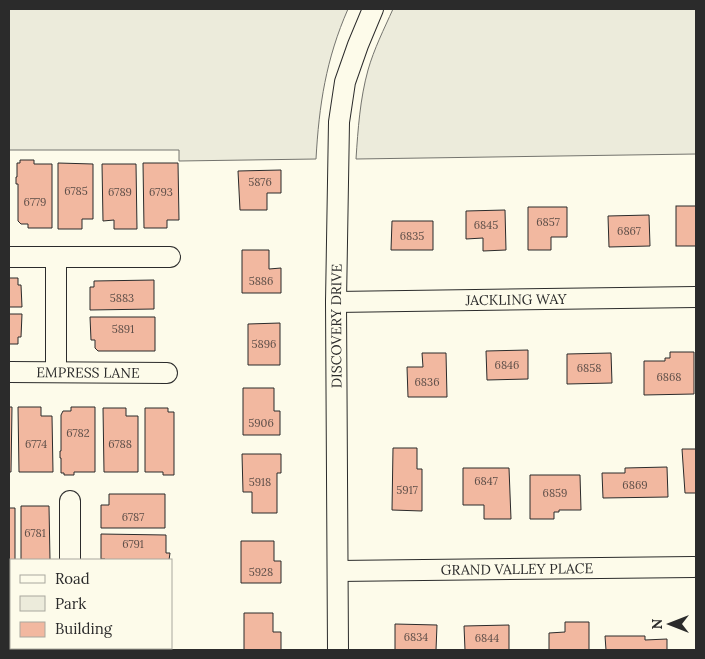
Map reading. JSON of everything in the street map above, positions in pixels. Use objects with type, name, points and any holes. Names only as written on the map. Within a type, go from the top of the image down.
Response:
[{"type":"street","name":"DISCOVERY DRIVE","points":[[338,650],[336,302],[339,122],[345,82],[373,9]]},
{"type":"street","points":[[9,257],[170,257]]},
{"type":"street","points":[[56,257],[56,372]]},
{"type":"street","name":"JACKLING WAY","points":[[336,302],[696,297]]},
{"type":"street","name":"EMPRESS LANE","points":[[9,372],[167,373]]},
{"type":"street","points":[[70,501],[70,559]]},
{"type":"street","name":"GRAND VALLEY PLACE","points":[[338,571],[694,567]]},
{"type":"green space","points":[[9,9],[348,9],[334,46],[325,82],[319,120],[316,159],[179,161],[179,150],[9,150]]},
{"type":"green space","points":[[393,9],[696,9],[696,154],[356,159],[365,81],[373,54]]},
{"type":"building","points":[[20,160],[34,160],[34,164],[52,164],[52,228],[28,228],[28,224],[21,224],[18,221],[18,184],[16,184],[16,177],[17,163],[20,163]]},
{"type":"building","points":[[58,163],[93,164],[93,219],[82,219],[82,229],[58,229]]},
{"type":"building","points":[[143,163],[178,163],[179,220],[167,220],[167,228],[144,228]]},
{"type":"building","points":[[102,164],[136,164],[137,229],[114,229],[114,220],[103,221]]},
{"type":"building","points":[[281,170],[281,193],[267,193],[267,210],[240,210],[238,171]]},
{"type":"building","points":[[676,206],[696,206],[696,246],[676,246]]},
{"type":"building","points":[[528,207],[567,207],[567,237],[551,237],[551,250],[528,250]]},
{"type":"building","points":[[505,210],[506,250],[483,251],[483,238],[466,239],[466,211]]},
{"type":"building","points":[[649,215],[650,246],[609,247],[608,216]]},
{"type":"building","points":[[392,221],[433,221],[433,250],[391,250]]},
{"type":"building","points":[[242,250],[269,250],[269,269],[281,268],[281,293],[242,293]]},
{"type":"building","points":[[9,278],[18,278],[18,285],[21,285],[22,307],[9,307]]},
{"type":"building","points":[[154,280],[154,309],[90,310],[90,287],[94,287],[94,281]]},
{"type":"building","points":[[9,314],[22,314],[21,337],[18,337],[18,344],[9,344]]},
{"type":"building","points":[[90,317],[155,317],[155,351],[98,351],[95,348],[95,340],[91,340]]},
{"type":"building","points":[[280,323],[280,365],[248,365],[248,324]]},
{"type":"building","points":[[528,350],[528,379],[487,380],[486,351]]},
{"type":"building","points":[[670,352],[694,352],[694,394],[644,395],[644,361],[665,361],[665,358],[670,358]]},
{"type":"building","points":[[422,353],[446,353],[447,397],[408,397],[407,367],[423,367]]},
{"type":"building","points":[[611,353],[612,383],[567,384],[567,354]]},
{"type":"building","points":[[243,388],[274,388],[274,411],[280,411],[280,435],[243,435]]},
{"type":"building","points":[[9,407],[12,407],[11,472],[9,472]]},
{"type":"building","points":[[18,407],[41,407],[41,416],[52,416],[53,472],[19,472]]},
{"type":"building","points":[[71,407],[95,407],[95,472],[74,472],[74,475],[64,475],[64,473],[61,473],[61,415],[63,411],[71,411]]},
{"type":"building","points":[[103,408],[126,408],[126,416],[138,416],[138,472],[104,472]]},
{"type":"building","points":[[145,408],[168,408],[168,412],[174,412],[174,475],[163,475],[163,472],[145,472]]},
{"type":"building","points":[[393,448],[417,448],[417,469],[422,469],[422,511],[392,510]]},
{"type":"building","points":[[682,449],[696,449],[696,493],[685,493]]},
{"type":"building","points":[[242,454],[281,454],[281,473],[277,473],[277,513],[252,513],[252,492],[243,492]]},
{"type":"building","points":[[667,467],[668,497],[603,498],[602,473],[625,473],[625,468]]},
{"type":"building","points":[[463,468],[509,468],[511,519],[484,519],[484,505],[463,505]]},
{"type":"building","points":[[530,475],[580,475],[581,510],[559,510],[559,512],[554,512],[554,519],[530,519]]},
{"type":"building","points":[[109,494],[165,494],[165,528],[101,528],[101,505],[109,505]]},
{"type":"building","points":[[21,506],[49,506],[50,559],[21,559]]},
{"type":"building","points":[[9,508],[15,508],[15,559],[10,559],[9,574]]},
{"type":"building","points":[[101,534],[166,535],[166,553],[170,553],[169,559],[101,559]]},
{"type":"building","points":[[241,541],[274,541],[274,561],[281,561],[281,583],[241,583]]},
{"type":"building","points":[[244,613],[273,613],[273,632],[281,632],[281,650],[244,650]]},
{"type":"building","points":[[565,622],[589,622],[589,650],[549,650],[549,633],[565,632]]},
{"type":"building","points":[[395,624],[437,625],[436,650],[395,650]]},
{"type":"building","points":[[509,625],[509,650],[465,650],[464,626]]},
{"type":"building","points":[[605,636],[645,636],[645,640],[667,639],[667,650],[606,650]]},
{"type":"building","points":[[20,649],[49,649],[49,650]]},
{"type":"building","points":[[106,649],[167,649],[167,650]]}]
